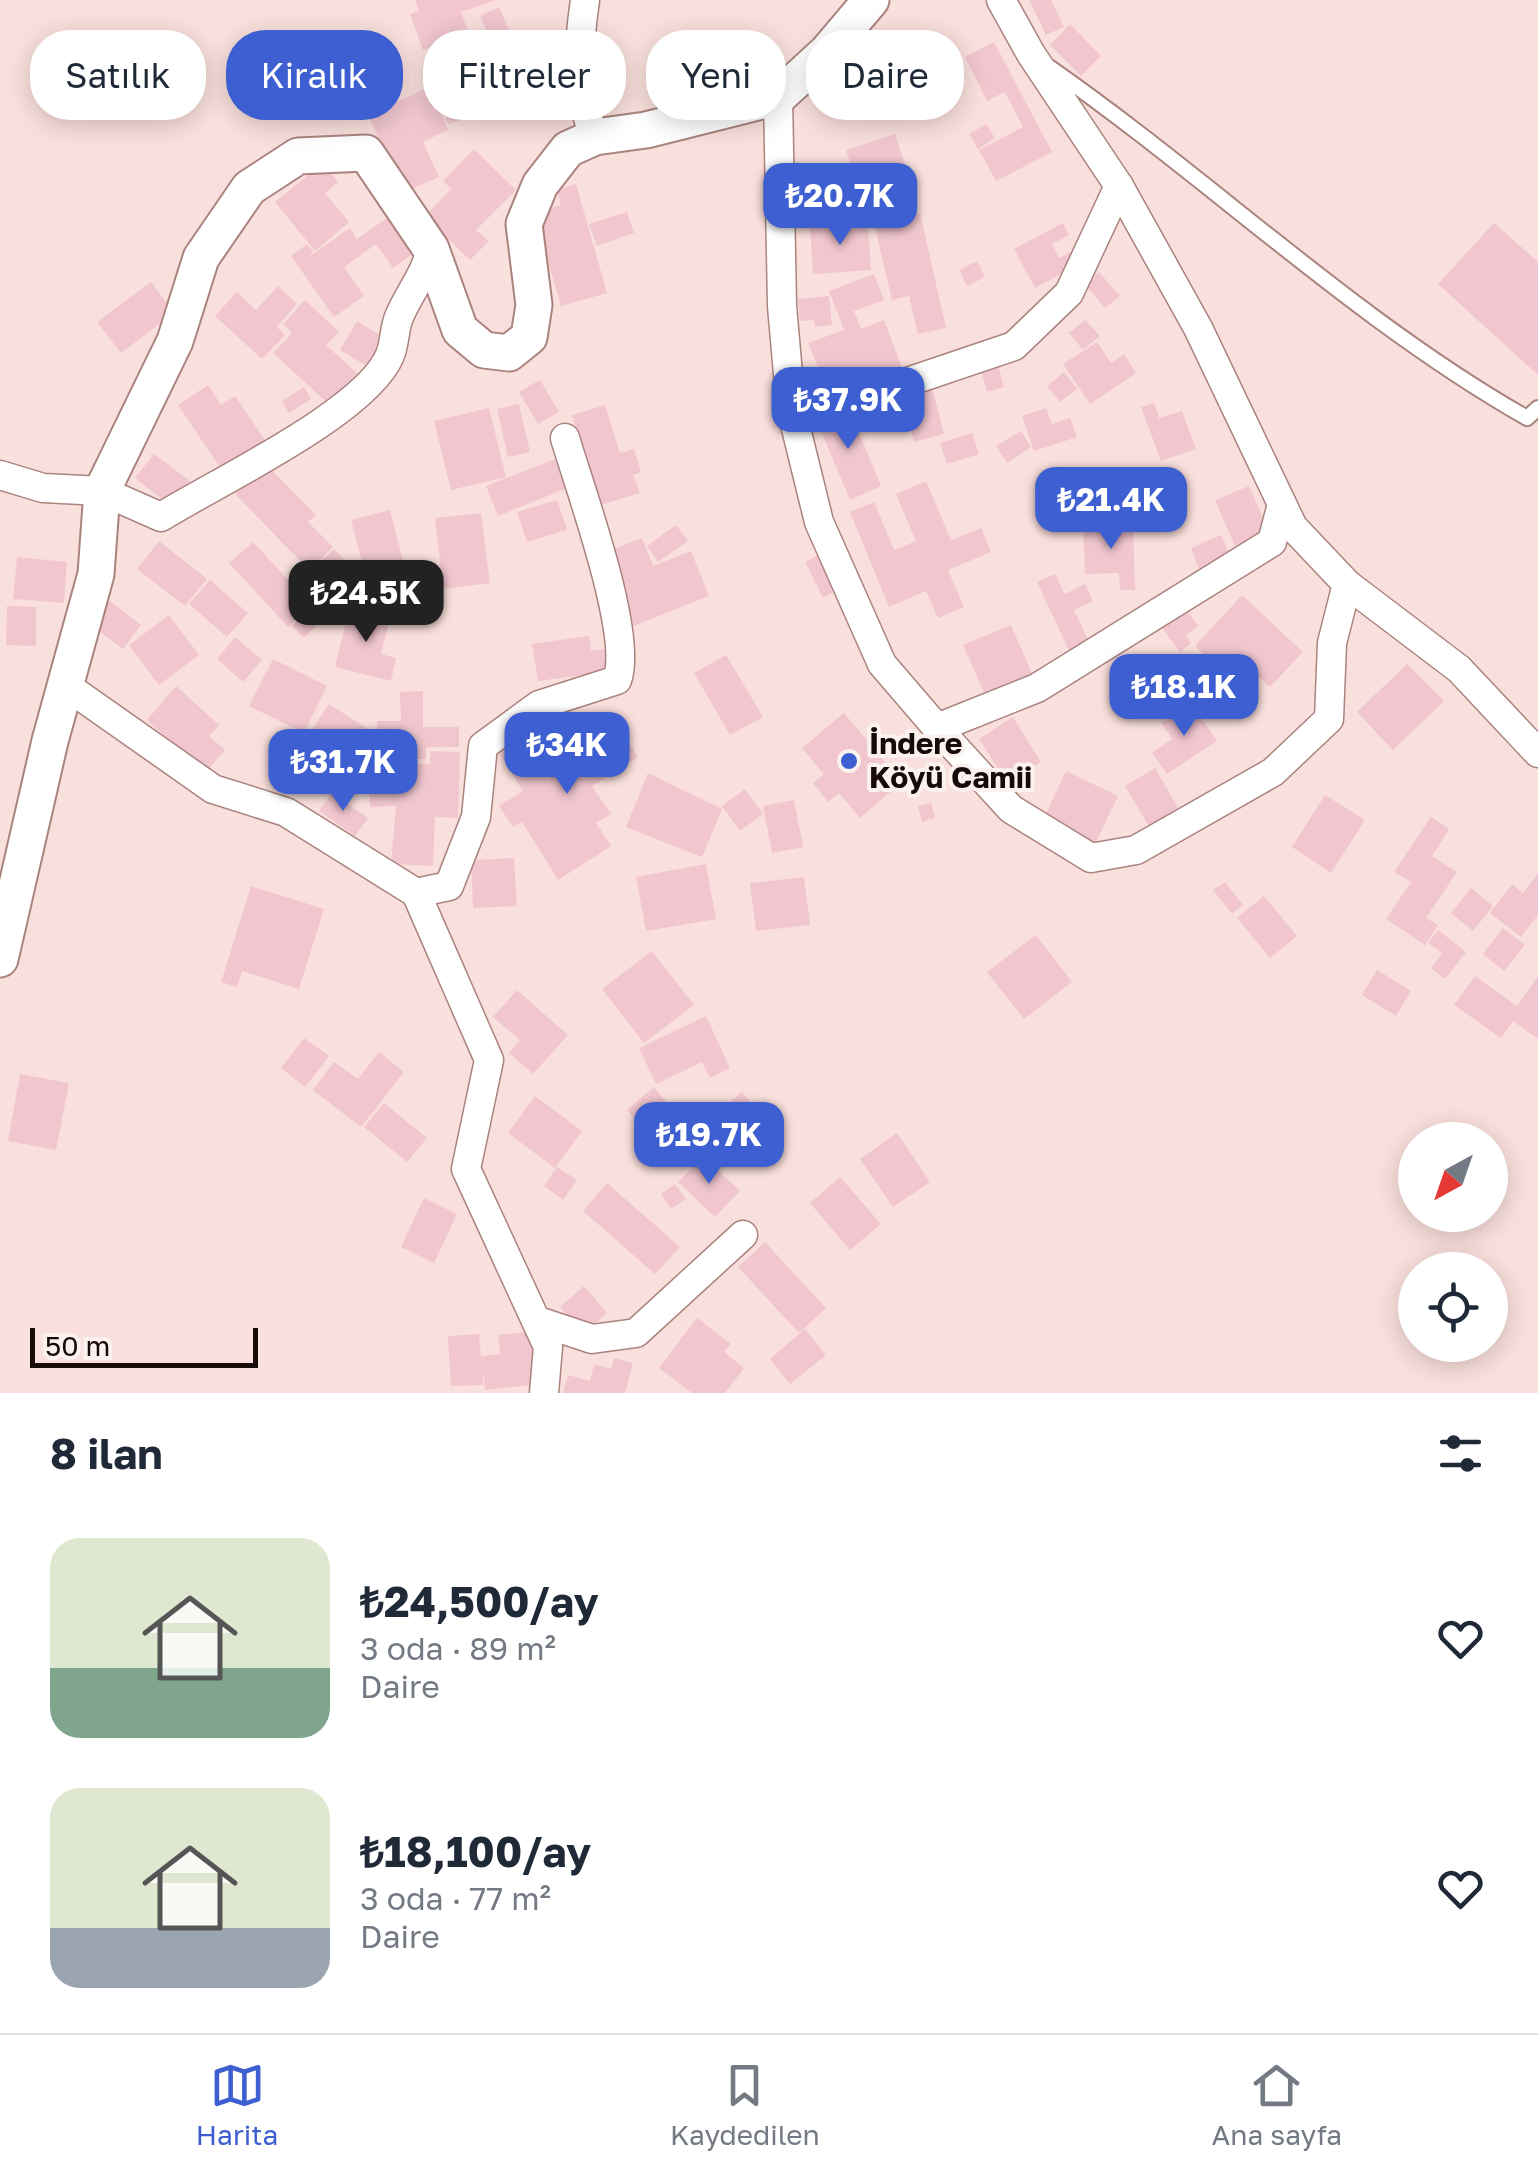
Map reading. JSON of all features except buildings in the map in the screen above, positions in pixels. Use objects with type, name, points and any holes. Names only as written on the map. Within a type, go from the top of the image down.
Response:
[{"type":"street","points":[[585,0],[577,57],[584,112],[595,136]]},
{"type":"street","points":[[786,90],[828,52],[871,0]]},
{"type":"street","points":[[1001,0],[1030,54],[1119,186],[1198,328],[1294,527],[1347,584],[1459,669],[1538,754]]},
{"type":"street","points":[[0,959],[96,574],[102,491],[175,342],[201,258],[249,188],[298,156],[366,153],[432,249],[460,330],[484,350],[509,353],[529,337],[534,305],[524,224],[540,185],[568,149],[595,136],[688,120]]},
{"type":"street","points":[[778,120],[782,306],[791,408],[819,522],[882,664],[1010,810],[1091,858],[1136,850],[1273,772],[1329,719],[1332,644],[1347,584]]},
{"type":"street","points":[[791,408],[872,394],[1014,346],[1069,293],[1119,186]]},
{"type":"street","points":[[0,475],[43,488],[102,491],[161,517],[324,421],[390,357],[398,320],[426,270],[432,249]]},
{"type":"street","points":[[416,893],[449,886],[476,817],[483,746],[539,705],[617,680],[624,664],[610,594],[565,438]]},
{"type":"street","points":[[937,728],[1037,688],[1272,542],[1282,504]]},
{"type":"street","points":[[66,686],[213,789],[286,812],[416,893],[488,1060],[466,1169],[548,1347],[544,1393]]},
{"type":"street","points":[[538,1321],[592,1339],[636,1332],[743,1235]]},
{"type":"lane","points":[[1030,54],[1142,132],[1314,273],[1456,378],[1527,418],[1538,408]]},
{"type":"place","name":"İndere Köyü Camii","points":[[849,761]]}]
